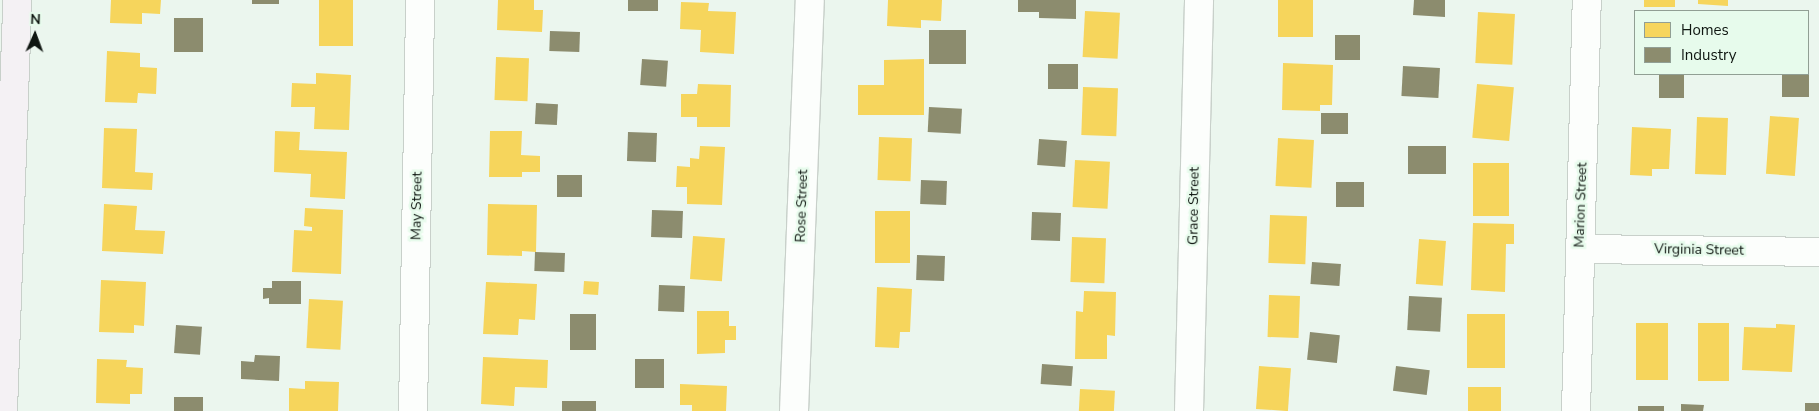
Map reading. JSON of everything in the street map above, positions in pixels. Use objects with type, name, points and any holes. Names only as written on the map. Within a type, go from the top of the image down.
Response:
[{"type":"main road","points":[[3,411],[17,0]]},
{"type":"street","name":"May Street","points":[[413,411],[420,0]]},
{"type":"street","name":"Rose Street","points":[[794,411],[810,0]]},
{"type":"street","name":"Grace Street","points":[[1189,411],[1199,0]]},
{"type":"street","name":"Marion Street","points":[[1576,411],[1587,0]]},
{"type":"street","name":"Virginia Street","points":[[1580,249],[1819,252]]},
{"type":"building: Homes","points":[[111,0],[161,0],[160,14],[142,13],[142,24],[110,23]]},
{"type":"building: Homes","points":[[319,0],[353,0],[353,46],[319,46]]},
{"type":"building: Homes","points":[[498,0],[534,0],[534,10],[543,10],[542,32],[497,30]]},
{"type":"building: Homes","points":[[888,0],[942,0],[941,21],[921,20],[921,28],[887,26]]},
{"type":"building: Homes","points":[[1278,0],[1313,0],[1313,37],[1278,37]]},
{"type":"building: Homes","points":[[1644,0],[1675,0],[1675,7],[1644,7]]},
{"type":"building: Homes","points":[[1698,0],[1728,0],[1728,6],[1698,4]]},
{"type":"building: Homes","points":[[681,2],[709,3],[708,11],[736,12],[734,54],[700,52],[701,30],[680,29]]},
{"type":"building: Homes","points":[[1085,11],[1120,13],[1118,59],[1083,57]]},
{"type":"building: Homes","points":[[1478,12],[1515,14],[1512,65],[1475,63]]},
{"type":"building: Homes","points":[[107,51],[140,53],[140,67],[157,68],[156,94],[138,93],[137,103],[105,102]]},
{"type":"building: Homes","points":[[496,57],[529,58],[527,101],[494,100]]},
{"type":"building: Homes","points":[[924,59],[924,115],[858,115],[858,85],[884,85],[884,60]]},
{"type":"building: Homes","points":[[1283,63],[1333,65],[1332,105],[1320,105],[1320,111],[1282,110]]},
{"type":"building: Homes","points":[[316,73],[351,75],[349,130],[314,129],[315,107],[291,107],[292,83],[316,84]]},
{"type":"building: Homes","points":[[698,84],[731,85],[730,127],[697,127],[697,117],[681,117],[681,94],[697,94]]},
{"type":"building: Homes","points":[[1477,84],[1514,87],[1509,141],[1472,138]]},
{"type":"building: Homes","points":[[1083,87],[1118,88],[1116,136],[1081,135]]},
{"type":"building: Homes","points":[[1770,116],[1799,118],[1795,176],[1766,174]]},
{"type":"building: Homes","points":[[1697,117],[1728,118],[1726,175],[1695,174]]},
{"type":"building: Homes","points":[[1632,127],[1671,129],[1669,169],[1652,169],[1652,176],[1630,175]]},
{"type":"building: Homes","points":[[104,128],[137,129],[135,172],[153,173],[152,190],[102,188]]},
{"type":"building: Homes","points":[[275,131],[300,132],[299,150],[347,152],[345,199],[310,197],[311,174],[274,172]]},
{"type":"building: Homes","points":[[490,131],[522,131],[521,155],[540,156],[540,172],[522,172],[522,177],[489,177]]},
{"type":"building: Homes","points":[[879,137],[912,138],[910,181],[877,180]]},
{"type":"building: Homes","points":[[1278,138],[1314,140],[1311,188],[1275,186]]},
{"type":"building: Homes","points":[[700,146],[725,147],[722,205],[687,204],[687,187],[676,187],[677,166],[690,167],[690,158],[699,159]]},
{"type":"building: Homes","points":[[1075,160],[1110,162],[1107,209],[1073,207]]},
{"type":"building: Homes","points":[[1473,163],[1509,163],[1509,216],[1473,216]]},
{"type":"building: Homes","points":[[104,204],[137,206],[135,230],[165,231],[163,254],[102,251]]},
{"type":"building: Homes","points":[[488,204],[537,205],[536,252],[522,251],[522,256],[487,255]]},
{"type":"building: Homes","points":[[305,208],[343,210],[341,274],[292,272],[294,230],[312,231],[312,227],[304,226]]},
{"type":"building: Homes","points":[[875,211],[910,211],[910,263],[875,263]]},
{"type":"building: Homes","points":[[1270,215],[1307,216],[1305,264],[1268,263]]},
{"type":"building: Homes","points":[[1473,223],[1514,224],[1514,244],[1506,244],[1505,292],[1471,290]]},
{"type":"building: Homes","points":[[693,236],[725,238],[722,281],[690,279]]},
{"type":"building: Homes","points":[[1072,237],[1106,238],[1104,283],[1070,282]]},
{"type":"building: Homes","points":[[1419,239],[1446,241],[1443,286],[1416,284]]},
{"type":"building: Homes","points":[[101,280],[146,282],[144,326],[134,325],[134,333],[99,332]]},
{"type":"building: Homes","points":[[584,281],[599,282],[598,295],[583,294]]},
{"type":"building: Homes","points":[[486,282],[537,284],[535,320],[519,319],[518,335],[483,334]]},
{"type":"building: Homes","points":[[877,287],[912,289],[910,332],[900,332],[899,348],[875,347]]},
{"type":"building: Homes","points":[[1084,291],[1116,292],[1115,336],[1107,335],[1107,359],[1075,359],[1076,311],[1083,312]]},
{"type":"building: Homes","points":[[1269,295],[1300,296],[1299,338],[1268,337]]},
{"type":"building: Homes","points":[[309,299],[343,301],[340,350],[306,348]]},
{"type":"building: Homes","points":[[697,311],[729,311],[729,326],[736,326],[736,340],[725,340],[725,353],[697,354]]},
{"type":"building: Homes","points":[[1467,314],[1505,314],[1505,368],[1467,368]]},
{"type":"building: Homes","points":[[1636,323],[1668,323],[1668,380],[1636,380]]},
{"type":"building: Homes","points":[[1698,323],[1729,323],[1729,381],[1698,381]]},
{"type":"building: Homes","points":[[1776,324],[1795,325],[1792,372],[1742,370],[1744,327],[1776,328]]},
{"type":"building: Homes","points":[[483,357],[548,360],[547,388],[515,387],[514,406],[481,404]]},
{"type":"building: Homes","points":[[97,359],[127,360],[126,367],[143,368],[142,394],[130,394],[130,404],[96,403]]},
{"type":"building: Homes","points":[[1259,366],[1291,368],[1288,411],[1256,409]]},
{"type":"building: Homes","points":[[305,381],[339,382],[338,411],[289,411],[289,388],[305,389]]},
{"type":"building: Homes","points":[[680,384],[727,386],[726,411],[692,411],[692,405],[680,405]]},
{"type":"building: Homes","points":[[1468,387],[1501,387],[1501,411],[1468,411]]},
{"type":"building: Homes","points":[[1080,389],[1115,391],[1114,411],[1079,411]]},
{"type":"building: Industry","points":[[252,0],[279,0],[279,4],[252,4]]},
{"type":"building: Industry","points":[[628,0],[658,0],[658,11],[628,11]]},
{"type":"building: Industry","points":[[1018,0],[1076,0],[1076,19],[1039,18],[1039,12],[1018,12]]},
{"type":"building: Industry","points":[[1414,0],[1445,0],[1445,17],[1413,15]]},
{"type":"building: Industry","points":[[174,18],[203,18],[203,52],[174,52]]},
{"type":"building: Industry","points":[[929,30],[966,30],[966,64],[929,64]]},
{"type":"building: Industry","points":[[550,31],[580,32],[579,52],[549,51]]},
{"type":"building: Industry","points":[[1335,35],[1360,35],[1360,60],[1335,60]]},
{"type":"building: Industry","points":[[642,59],[668,61],[666,87],[640,85]]},
{"type":"building: Industry","points":[[1048,64],[1078,64],[1078,89],[1048,89]]},
{"type":"building: Industry","points":[[1403,66],[1440,68],[1438,98],[1401,96]]},
{"type":"building: Industry","points":[[1659,75],[1684,75],[1684,98],[1659,98]]},
{"type":"building: Industry","points":[[1782,75],[1809,75],[1809,97],[1782,97]]},
{"type":"building: Industry","points":[[536,103],[558,104],[557,125],[535,124]]},
{"type":"building: Industry","points":[[929,107],[962,109],[961,134],[928,132]]},
{"type":"building: Industry","points":[[1321,113],[1348,113],[1348,134],[1321,134]]},
{"type":"building: Industry","points":[[628,132],[657,133],[656,162],[627,161]]},
{"type":"building: Industry","points":[[1039,139],[1067,141],[1065,167],[1037,165]]},
{"type":"building: Industry","points":[[1408,146],[1446,146],[1446,174],[1408,174]]},
{"type":"building: Industry","points":[[557,175],[582,175],[582,197],[557,197]]},
{"type":"building: Industry","points":[[921,180],[947,181],[946,205],[920,204]]},
{"type":"building: Industry","points":[[1336,182],[1364,182],[1364,207],[1336,207]]},
{"type":"building: Industry","points":[[652,210],[683,211],[682,238],[651,237]]},
{"type":"building: Industry","points":[[1032,212],[1061,213],[1060,241],[1031,240]]},
{"type":"building: Industry","points":[[535,252],[565,253],[564,272],[534,271]]},
{"type":"building: Industry","points":[[917,255],[945,256],[944,281],[916,280]]},
{"type":"building: Industry","points":[[1312,262],[1341,264],[1339,286],[1310,284]]},
{"type":"building: Industry","points":[[272,281],[301,281],[301,304],[269,304],[269,298],[263,299],[263,288],[272,288]]},
{"type":"building: Industry","points":[[659,285],[685,286],[684,312],[658,311]]},
{"type":"building: Industry","points":[[1409,296],[1442,298],[1440,332],[1407,330]]},
{"type":"building: Industry","points":[[570,314],[596,314],[596,350],[570,350]]},
{"type":"building: Industry","points":[[176,325],[202,327],[200,355],[174,353]]},
{"type":"building: Industry","points":[[1310,332],[1340,335],[1337,363],[1307,360]]},
{"type":"building: Industry","points":[[255,355],[280,356],[279,381],[241,379],[241,361],[254,362]]},
{"type":"building: Industry","points":[[635,359],[664,359],[664,388],[635,388]]},
{"type":"building: Industry","points":[[1042,364],[1073,366],[1072,386],[1041,384]]},
{"type":"building: Industry","points":[[1396,366],[1430,370],[1427,395],[1393,391]]},
{"type":"building: Industry","points":[[174,397],[203,397],[203,411],[174,411]]},
{"type":"building: Industry","points":[[562,401],[596,401],[596,411],[562,411]]},
{"type":"building: Industry","points":[[1805,403],[1819,403],[1819,411],[1805,411]]},
{"type":"building: Industry","points":[[1681,404],[1704,405],[1703,411],[1681,411]]},
{"type":"building: Industry","points":[[1638,406],[1664,406],[1664,411],[1638,411]]}]
